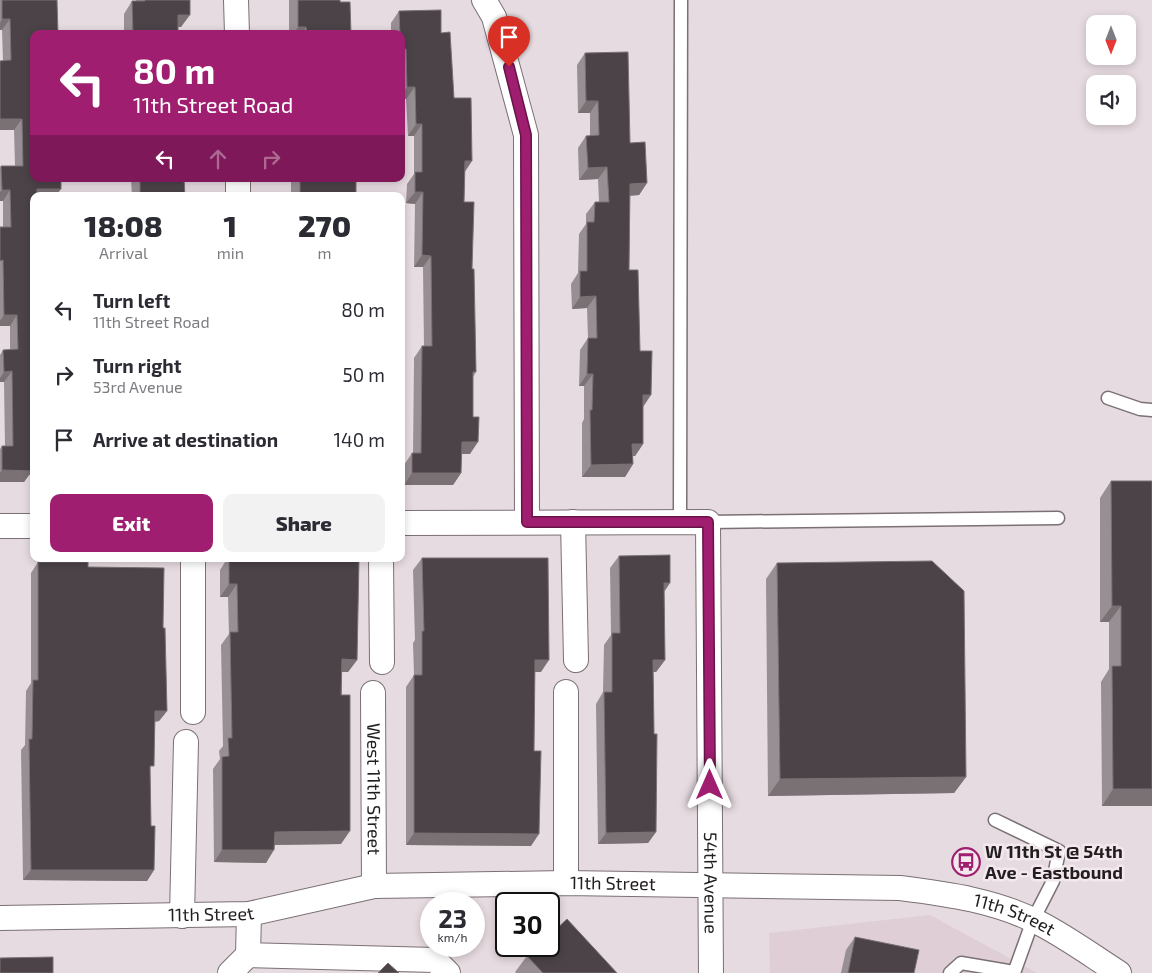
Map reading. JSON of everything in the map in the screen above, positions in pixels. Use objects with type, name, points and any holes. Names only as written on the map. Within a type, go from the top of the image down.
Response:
[{"type":"street","points":[[236,0],[237,30]]},
{"type":"street","points":[[484,0],[494,17],[526,135],[527,522]]},
{"type":"street","points":[[573,522],[576,660]]},
{"type":"street","points":[[405,523],[708,522]]},
{"type":"street","name":"54th Avenue","points":[[708,522],[711,973]]},
{"type":"street","points":[[0,526],[30,526]]},
{"type":"street","points":[[193,562],[193,712]]},
{"type":"street","points":[[381,562],[382,662]]},
{"type":"street","points":[[566,692],[566,883]]},
{"type":"street","name":"West 11th Street","points":[[373,693],[374,886]]},
{"type":"street","points":[[182,916],[186,742]]},
{"type":"street","name":"11th Street","points":[[0,918],[249,914],[374,886],[566,883],[900,888],[961,896],[988,903],[1033,920],[1119,973]]},
{"type":"street","points":[[230,973],[248,955],[249,914]]},
{"type":"street","points":[[248,955],[435,960],[448,973]]},
{"type":"lane","points":[[680,522],[681,0]]},
{"type":"lane","points":[[1108,398],[1140,409],[1152,410]]},
{"type":"lane","points":[[708,522],[1058,518]]},
{"type":"lane","points":[[950,973],[961,963],[1014,972],[1033,920],[1052,881],[1059,851],[995,820]]},
{"type":"shaded area","points":[[930,915],[1037,973],[770,973],[769,933]]},
{"type":"building","points":[[2,0],[57,0],[58,30],[30,30],[30,182],[61,182],[61,189],[37,189],[37,192],[30,192],[30,471],[2,470],[2,446],[13,446],[12,371],[4,372],[3,350],[18,349],[17,315],[4,315],[3,260],[0,261],[0,227],[11,227],[10,190],[2,190],[1,166],[23,166],[22,119],[0,119],[0,61],[11,60],[10,19],[2,19]]},
{"type":"building","points":[[190,0],[190,15],[178,15],[178,30],[133,30],[132,1]]},
{"type":"building","points":[[298,0],[340,0],[340,2],[350,2],[351,30],[306,30],[306,27],[298,27]]},
{"type":"building","points":[[441,10],[441,33],[450,32],[454,98],[471,98],[472,161],[465,161],[464,202],[474,202],[472,269],[474,269],[476,372],[473,372],[473,417],[479,417],[478,442],[462,442],[461,473],[412,473],[412,453],[421,453],[422,346],[432,346],[431,256],[422,255],[423,192],[415,192],[415,172],[422,172],[422,124],[416,124],[415,87],[407,87],[405,30],[400,30],[399,11]]},
{"type":"building","points":[[628,52],[630,143],[645,142],[647,183],[630,184],[629,270],[638,270],[640,351],[652,351],[651,395],[643,395],[643,444],[632,444],[633,464],[591,465],[590,410],[592,410],[593,374],[587,374],[588,338],[597,338],[596,296],[580,297],[580,271],[587,271],[587,222],[594,222],[595,202],[609,202],[607,167],[588,168],[586,136],[599,135],[598,101],[586,101],[585,53]]},
{"type":"building","points":[[140,182],[184,182],[185,192],[140,192]]},
{"type":"building","points":[[300,182],[356,182],[356,192],[300,192]]},
{"type":"building","points":[[1111,481],[1152,481],[1152,789],[1113,789],[1112,666],[1121,666],[1121,606],[1112,606]]},
{"type":"building","points":[[670,555],[670,583],[664,583],[665,660],[653,660],[654,734],[657,734],[656,832],[606,833],[604,692],[612,692],[612,633],[620,633],[619,556]]},
{"type":"building","points":[[422,558],[548,558],[549,660],[535,660],[534,751],[541,751],[539,834],[414,833],[414,675],[422,675],[422,631],[424,631]]},
{"type":"building","points":[[932,561],[964,591],[966,777],[780,779],[777,563]]},
{"type":"building","points":[[38,562],[88,562],[88,567],[164,568],[163,628],[165,628],[167,711],[155,711],[154,766],[150,766],[151,826],[155,826],[154,870],[31,870],[29,739],[32,739],[33,680],[38,680]]},
{"type":"building","points":[[229,562],[359,562],[357,660],[342,659],[341,695],[350,695],[350,831],[275,832],[274,850],[222,850],[222,757],[229,756],[228,738],[232,738],[230,632],[238,632],[237,584],[229,584]]},
{"type":"building","points":[[567,919],[617,973],[543,973],[528,957],[560,957],[560,926]]},
{"type":"building","points":[[855,937],[919,950],[914,973],[848,973]]},
{"type":"building","points":[[53,957],[53,973],[0,973],[0,958]]},
{"type":"building","points":[[388,963],[399,973],[378,973]]},
{"type":"place","name":"W 11th St @ 54th Ave - Eastbound","points":[[966,862]]},
{"type":"route","points":[[509,67],[526,135],[527,522],[708,522],[710,785]]}]
